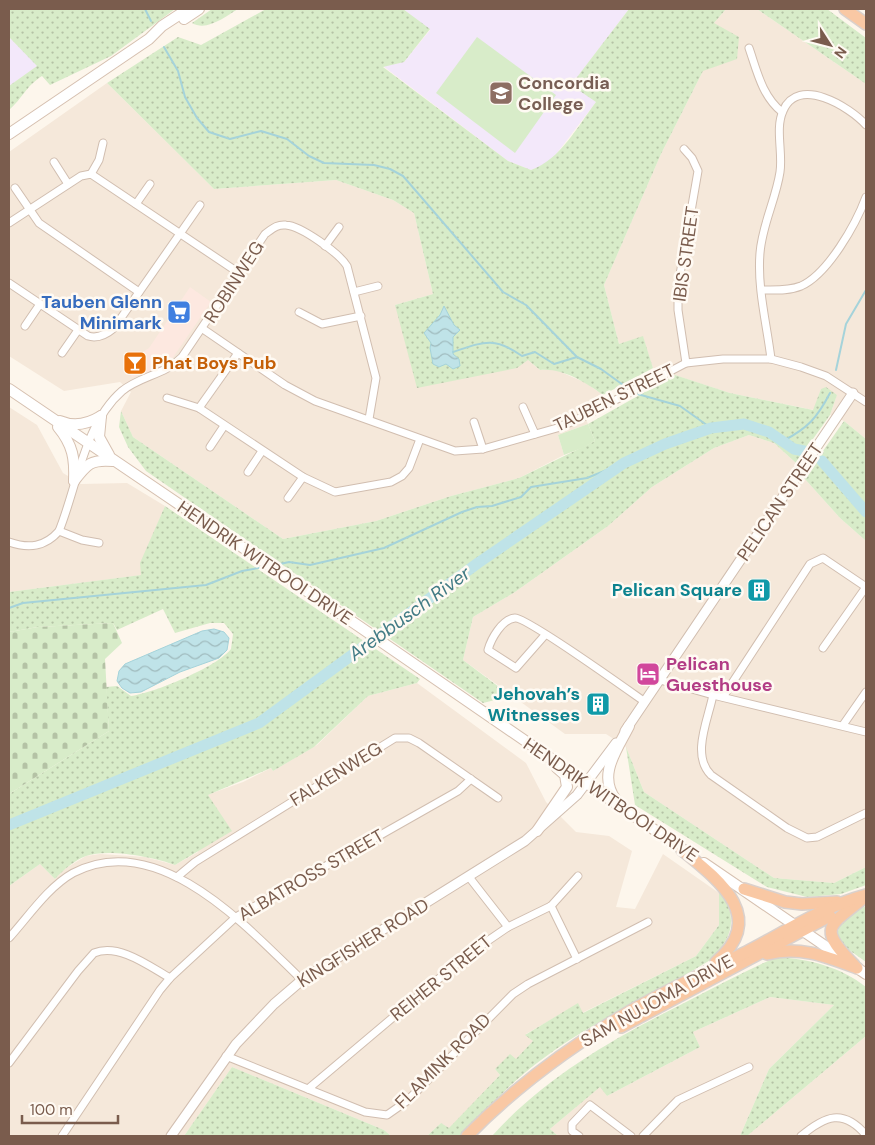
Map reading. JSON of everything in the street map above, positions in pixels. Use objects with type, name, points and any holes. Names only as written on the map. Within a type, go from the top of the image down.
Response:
[{"type":"highway","points":[[845,9],[866,24]]},
{"type":"highway","points":[[682,850],[727,889],[737,913],[733,944],[728,951],[703,973]]},
{"type":"highway","points":[[744,889],[785,902],[802,904],[844,902]]},
{"type":"highway","points":[[862,971],[835,945],[831,931],[834,923],[866,896]]},
{"type":"highway","name":"SAM NUJOMA DRIVE","points":[[468,1136],[525,1082],[574,1046],[633,1010],[703,973],[866,896]]},
{"type":"highway","name":"SAM NUJOMA DRIVE","points":[[478,1136],[535,1084],[575,1055],[634,1019],[752,958],[800,927],[844,902],[866,896]]},
{"type":"highway","points":[[752,958],[780,951],[797,951],[827,956],[862,971]]},
{"type":"main road","points":[[9,134],[188,9]]},
{"type":"main road","points":[[149,38],[165,32],[199,9]]},
{"type":"main road","name":"HENDRIK WITBOOI DRIVE","points":[[9,389],[862,971]]},
{"type":"main road","points":[[50,417],[64,422],[79,424],[90,423],[101,416]]},
{"type":"main road","points":[[101,416],[99,437],[114,461]]},
{"type":"main road","points":[[50,417],[72,447],[75,458],[74,481]]},
{"type":"main road","points":[[74,481],[91,462],[100,460],[114,461]]},
{"type":"main road","points":[[626,809],[611,793],[607,778],[609,766],[629,726]]},
{"type":"main road","points":[[534,748],[561,771],[567,783],[564,794],[537,831]]},
{"type":"street","points":[[749,48],[766,93],[782,112]]},
{"type":"street","points":[[771,360],[762,290],[760,252],[780,174],[782,112],[788,102],[800,96],[812,95],[827,98],[840,104],[866,125]]},
{"type":"street","points":[[91,174],[103,143]]},
{"type":"street","name":"IBIS STREET","points":[[684,149],[692,158],[698,171],[678,286],[678,310],[686,363]]},
{"type":"street","points":[[54,162],[68,184]]},
{"type":"street","points":[[9,223],[81,176],[91,174],[239,273]]},
{"type":"street","points":[[136,204],[150,184]]},
{"type":"street","points":[[15,188],[39,223],[139,292]]},
{"type":"street","points":[[762,290],[782,290],[798,287],[815,277],[849,231],[866,197]]},
{"type":"street","points":[[9,283],[78,330],[92,337],[108,333],[114,328],[200,205]]},
{"type":"street","name":"ROBINWEG","points":[[59,531],[74,481],[101,416],[123,390],[172,367],[203,330],[265,234],[280,225],[294,227],[325,246],[344,260],[350,272],[376,378],[369,419]]},
{"type":"street","points":[[325,246],[339,227]]},
{"type":"street","points":[[354,292],[378,286]]},
{"type":"street","points":[[26,326],[40,304]]},
{"type":"street","points":[[299,312],[322,324],[361,316]]},
{"type":"street","points":[[62,353],[78,330]]},
{"type":"street","name":"TAUBEN STREET","points":[[203,330],[301,394],[327,406],[369,419],[455,451],[483,449],[536,434],[586,416],[686,363],[723,359],[771,360],[821,374],[866,402]]},
{"type":"street","points":[[199,408],[238,353]]},
{"type":"street","name":"PELICAN STREET","points":[[587,784],[629,726],[853,393]]},
{"type":"street","points":[[167,398],[199,408],[303,477],[335,492],[390,482],[402,476],[409,468],[420,439]]},
{"type":"street","points":[[523,407],[536,434]]},
{"type":"street","points":[[474,422],[483,449]]},
{"type":"street","points":[[210,447],[224,426]]},
{"type":"street","points":[[248,472],[262,451]]},
{"type":"street","points":[[288,498],[303,477]]},
{"type":"street","points":[[9,542],[34,547],[48,541],[59,531],[82,540],[99,543]]},
{"type":"street","points":[[723,698],[795,586],[814,560],[823,558],[866,587],[824,648]]},
{"type":"street","points":[[545,635],[516,668],[488,650],[500,629],[511,619],[522,619],[645,702]]},
{"type":"street","points":[[660,680],[723,698],[866,732]]},
{"type":"street","points":[[843,725],[866,692]]},
{"type":"street","points":[[713,695],[700,752],[704,768],[711,775],[787,828],[807,838],[817,837],[866,813]]},
{"type":"street","name":"FALKENWEG","points":[[177,877],[195,862],[395,738],[409,738],[419,743],[498,798]]},
{"type":"street","name":"ALBATROSS STREET","points":[[62,1136],[170,978],[236,916],[458,791],[471,779]]},
{"type":"street","name":"KINGFISHER ROAD","points":[[171,1136],[226,1056],[254,1023],[302,980],[512,851],[566,806],[587,784]]},
{"type":"street","points":[[9,938],[56,887],[72,874],[86,868],[107,863],[127,863],[147,867],[177,877],[202,892],[236,916],[302,980]]},
{"type":"street","name":"REIHER STREET","points":[[308,1089],[467,955],[508,927],[551,906],[578,876]]},
{"type":"street","points":[[469,877],[508,927]]},
{"type":"street","points":[[551,906],[577,959]]},
{"type":"street","name":"FLAMINK ROAD","points":[[226,1056],[365,1112],[387,1115],[407,1101],[513,994],[648,922]]},
{"type":"street","points":[[9,1063],[78,970],[94,953],[114,951],[136,959],[170,978]]},
{"type":"street","points":[[643,1136],[678,1100],[749,1067]]},
{"type":"street","points":[[579,1136],[572,1131],[572,1124],[590,1105],[631,1136]]},
{"type":"street","points":[[801,1136],[817,1123],[831,1118],[852,1121],[866,1134]]},
{"type":"shaded area","name":"Concordia College","points":[[403,9],[629,9],[572,84],[596,102],[554,157],[544,165],[531,170],[508,161],[383,66],[404,62],[430,30]]},
{"type":"shaded area","points":[[726,9],[757,9],[866,84],[866,439],[844,421],[830,415],[837,395],[821,389],[814,410],[730,393],[653,368],[643,337],[619,344],[604,285],[661,154],[703,71],[714,23]]},
{"type":"shaded area","points":[[9,37],[38,66],[9,86]]},
{"type":"shaded area","points":[[107,83],[214,189],[336,180],[393,200],[414,213],[433,294],[395,305],[528,360],[540,370],[554,369],[586,383],[603,395],[582,411],[588,424],[558,435],[564,455],[519,478],[451,496],[376,521],[283,539],[133,437],[121,411],[131,392],[120,382],[64,391],[9,356],[9,152]]},
{"type":"shaded area","points":[[190,287],[211,302],[172,359],[157,369],[132,377],[124,364],[149,348]]},
{"type":"shaded area","points":[[9,407],[37,425],[63,473],[81,484],[127,483],[165,506],[141,563],[142,575],[9,592]]},
{"type":"shaded area","points":[[749,435],[774,443],[796,463],[804,478],[840,518],[866,541],[866,867],[834,883],[774,878],[644,792],[626,747],[606,734],[565,734],[463,660],[473,617],[515,592],[608,526],[652,487],[714,448]]},
{"type":"shaded area","points":[[417,683],[526,763],[546,802],[576,832],[609,836],[632,851],[616,907],[635,909],[663,854],[719,893],[719,925],[696,956],[582,1013],[578,1004],[526,1034],[533,1041],[516,1060],[495,1069],[500,1075],[449,1129],[441,1123],[427,1136],[391,1136],[384,1130],[232,1067],[184,1136],[9,1136],[9,886],[40,864],[55,879],[63,870],[86,856],[100,854],[145,857],[175,865],[198,852],[207,795],[243,782],[271,768],[273,771],[317,745],[368,696]]},
{"type":"shaded area","points":[[770,997],[834,1005],[769,1069],[740,1136],[558,1136],[550,1129],[601,1086],[607,1096],[700,1047],[693,1032]]},
{"type":"shaded area","points":[[866,1036],[866,1136],[747,1136]]},
{"type":"green space","points":[[9,9],[175,9],[111,56],[50,85],[42,76],[32,84],[9,110],[9,86],[37,66],[9,37]]},
{"type":"green space","points":[[212,9],[238,9],[222,19],[204,26],[192,23]]},
{"type":"green space","points":[[266,9],[403,9],[430,29],[404,62],[383,67],[508,161],[531,170],[542,165],[560,150],[596,102],[571,85],[629,9],[726,9],[714,23],[739,37],[737,59],[703,71],[661,154],[604,285],[619,344],[643,336],[653,368],[603,395],[581,381],[565,374],[557,371],[540,370],[528,360],[517,368],[417,388],[395,305],[433,294],[414,213],[393,200],[336,180],[214,189],[107,83],[178,37],[201,45]]},
{"type":"green space","points":[[757,9],[827,9],[866,38],[866,84]]},
{"type":"green space","points":[[477,37],[556,95],[515,153],[436,93]]},
{"type":"green space","points":[[675,375],[730,393],[813,410],[821,389],[826,387],[837,395],[830,415],[796,463],[774,443],[749,435],[714,448],[652,487],[608,526],[515,592],[473,617],[463,660],[511,696],[483,703],[146,471],[128,447],[119,427],[121,411],[133,437],[283,539],[376,521],[451,496],[519,478],[595,441],[588,424]]},
{"type":"green space","points":[[844,421],[866,439],[866,541],[840,518],[804,478]]},
{"type":"green space","points":[[588,424],[595,441],[564,455],[558,435]]},
{"type":"green space","points":[[165,506],[420,679],[417,683],[368,696],[314,747],[273,771],[271,768],[208,795],[232,831],[175,865],[131,854],[95,854],[78,860],[55,879],[40,864],[9,886],[9,794],[109,731],[106,687],[117,686],[131,696],[141,694],[169,685],[213,664],[231,649],[233,634],[224,623],[210,623],[175,633],[163,609],[117,630],[113,623],[38,627],[9,632],[9,592],[141,575],[140,563]]},
{"type":"green space","points":[[113,623],[122,643],[105,659],[109,731],[9,794],[9,632],[38,627]]},
{"type":"green space","points":[[626,747],[644,792],[774,878],[834,883],[866,867],[866,885],[841,894],[807,897],[767,887],[635,805]]},
{"type":"green space","points":[[719,893],[725,895],[731,922],[728,936],[712,959],[582,1032],[541,1060],[499,1096],[460,1136],[427,1136],[441,1123],[449,1128],[500,1075],[495,1069],[510,1054],[516,1059],[533,1041],[525,1035],[578,1003],[583,1013],[696,956],[719,925]]},
{"type":"green space","points":[[866,906],[866,962],[842,945],[837,937],[843,921]]},
{"type":"green space","points":[[777,957],[824,965],[846,974],[866,987],[866,1036],[747,1136],[740,1136],[769,1069],[834,1005],[770,997],[693,1032],[700,1047],[607,1096],[600,1087],[550,1129],[558,1136],[492,1136],[535,1095],[583,1060],[661,1015]]},
{"type":"green space","points":[[232,1067],[384,1130],[391,1136],[184,1136]]},
{"type":"water","points":[[444,306],[454,325],[460,330],[453,337],[453,354],[459,359],[460,366],[453,369],[446,364],[439,367],[433,364],[431,343],[424,333],[440,315]]},
{"type":"water","points":[[214,629],[224,632],[229,638],[227,650],[219,658],[180,672],[141,692],[130,693],[122,688],[117,681],[119,671],[125,664],[202,631]]},
{"type":"waterway","points":[[145,9],[151,21]]},
{"type":"waterway","points":[[164,47],[178,71],[185,97],[197,118],[209,132],[230,139],[261,131],[287,139],[309,156],[324,163],[374,165],[390,169],[403,176],[503,292],[526,305],[577,357],[601,369],[630,390]]},
{"type":"waterway","points":[[836,370],[846,324],[866,290]]},
{"type":"waterway","points":[[453,352],[481,344],[496,343],[522,356],[535,352],[554,364],[577,357]]},
{"type":"waterway","points":[[634,393],[680,406],[711,428]]},
{"type":"waterway","points":[[783,441],[799,432],[811,422],[830,393]]},
{"type":"waterway","name":"Arebbusch River","points":[[9,825],[259,723],[478,563],[624,463],[665,444],[711,428],[744,424],[769,432],[794,449],[804,451]]},
{"type":"waterway","name":"Arebbusch River","points":[[822,461],[866,512]]},
{"type":"waterway","points":[[276,565],[289,562],[310,565],[384,548],[462,512],[477,507],[492,506],[521,497],[531,487],[587,478],[624,463]]},
{"type":"waterway","points":[[9,608],[23,603],[206,585],[242,571],[264,567]]},
{"type":"place","name":"Concordia College","points":[[501,93]]},
{"type":"place","name":"Tauben Glenn Minimark","points":[[179,312]]},
{"type":"place","name":"Phat Boys Pub","points":[[135,363]]},
{"type":"place","name":"Pelican Square","points":[[759,590]]},
{"type":"place","name":"Pelican Guesthouse","points":[[648,674]]},
{"type":"place","name":"Jehovah’s Witnesses","points":[[598,704]]}]
